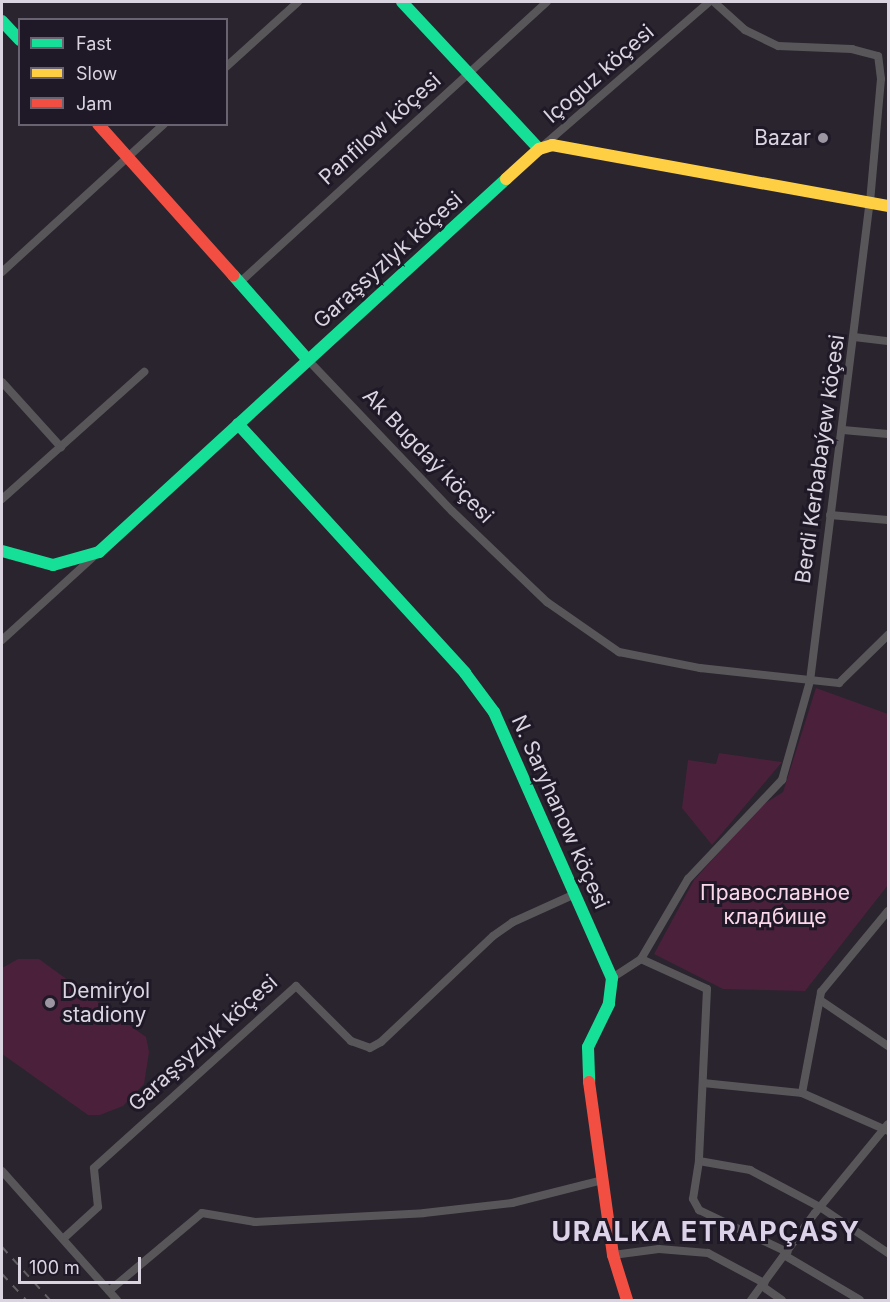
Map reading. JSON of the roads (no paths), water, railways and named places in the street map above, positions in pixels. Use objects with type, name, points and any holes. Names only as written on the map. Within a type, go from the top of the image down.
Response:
[{"type":"main road","points":[[402,2],[539,149],[552,145],[888,206]]},
{"type":"main road","points":[[2,21],[18,38]]},
{"type":"main road","name":"Ak Bugdaý köçesi","points":[[100,126],[308,360]]},
{"type":"main road","name":"Garaşsyzlyk köçesi","points":[[99,552],[539,149]]},
{"type":"main road","name":"N. Saryhanow köçesi","points":[[238,424],[465,673],[494,712],[612,978]]},
{"type":"main road","points":[[2,551],[52,565],[74,562],[99,552]]},
{"type":"main road","points":[[612,978],[609,1004],[588,1047],[589,1104],[599,1182],[613,1255],[627,1300]]},
{"type":"street","points":[[228,65],[298,2]]},
{"type":"street","name":"Panfilow köçesi","points":[[238,284],[547,2]]},
{"type":"street","name":"Içoguz köçesi","points":[[539,149],[709,2]]},
{"type":"street","name":"Berdi Kerbabaýew köçesi","points":[[612,978],[641,959],[688,879],[782,780],[810,681],[885,80],[881,62],[874,53],[778,46],[745,30],[714,2]]},
{"type":"street","points":[[2,272],[162,126]]},
{"type":"street","points":[[854,337],[888,341]]},
{"type":"street","name":"Ak Bugdaý köçesi","points":[[308,360],[452,511],[547,602],[619,652],[700,668],[839,683],[888,635]]},
{"type":"street","points":[[2,499],[144,372]]},
{"type":"street","points":[[2,382],[61,447]]},
{"type":"street","points":[[843,430],[888,435]]},
{"type":"street","points":[[830,515],[888,520]]},
{"type":"street","name":"Garaşsyzlyk köçesi","points":[[2,640],[99,552]]},
{"type":"street","name":"Garaşsyzlyk köçesi","points":[[64,1239],[98,1207],[94,1168],[296,986],[351,1041],[370,1048],[381,1042],[493,936],[513,922],[575,894]]},
{"type":"street","points":[[802,1093],[821,992],[888,911]]},
{"type":"street","points":[[641,959],[707,988],[699,1161],[693,1199],[699,1209],[786,1253],[861,1300]]},
{"type":"street","points":[[820,1000],[888,1046]]},
{"type":"street","points":[[703,1083],[802,1093],[887,1128],[820,1207],[751,1300]]},
{"type":"street","points":[[699,1161],[750,1170],[820,1207],[888,1253]]},
{"type":"street","points":[[2,1171],[117,1300]]},
{"type":"street","points":[[109,1291],[202,1213],[255,1222],[424,1214],[512,1203],[599,1182]]},
{"type":"street","points":[[613,1255],[659,1249],[708,1253],[763,1285],[782,1300]]},
{"type":"railway","points":[[2,1247],[50,1300]]},
{"type":"railway","points":[[2,1274],[26,1300]]},
{"type":"place","name":"Bazar","points":[[823,138]]},
{"type":"place","name":"Demirýol stadiony","points":[[50,1003]]},
{"type":"district","name":"URALKA ETRAPÇASY","points":[[706,1232]]},
{"type":"park label","name":"Православное кладбище","points":[[775,905]]}]
